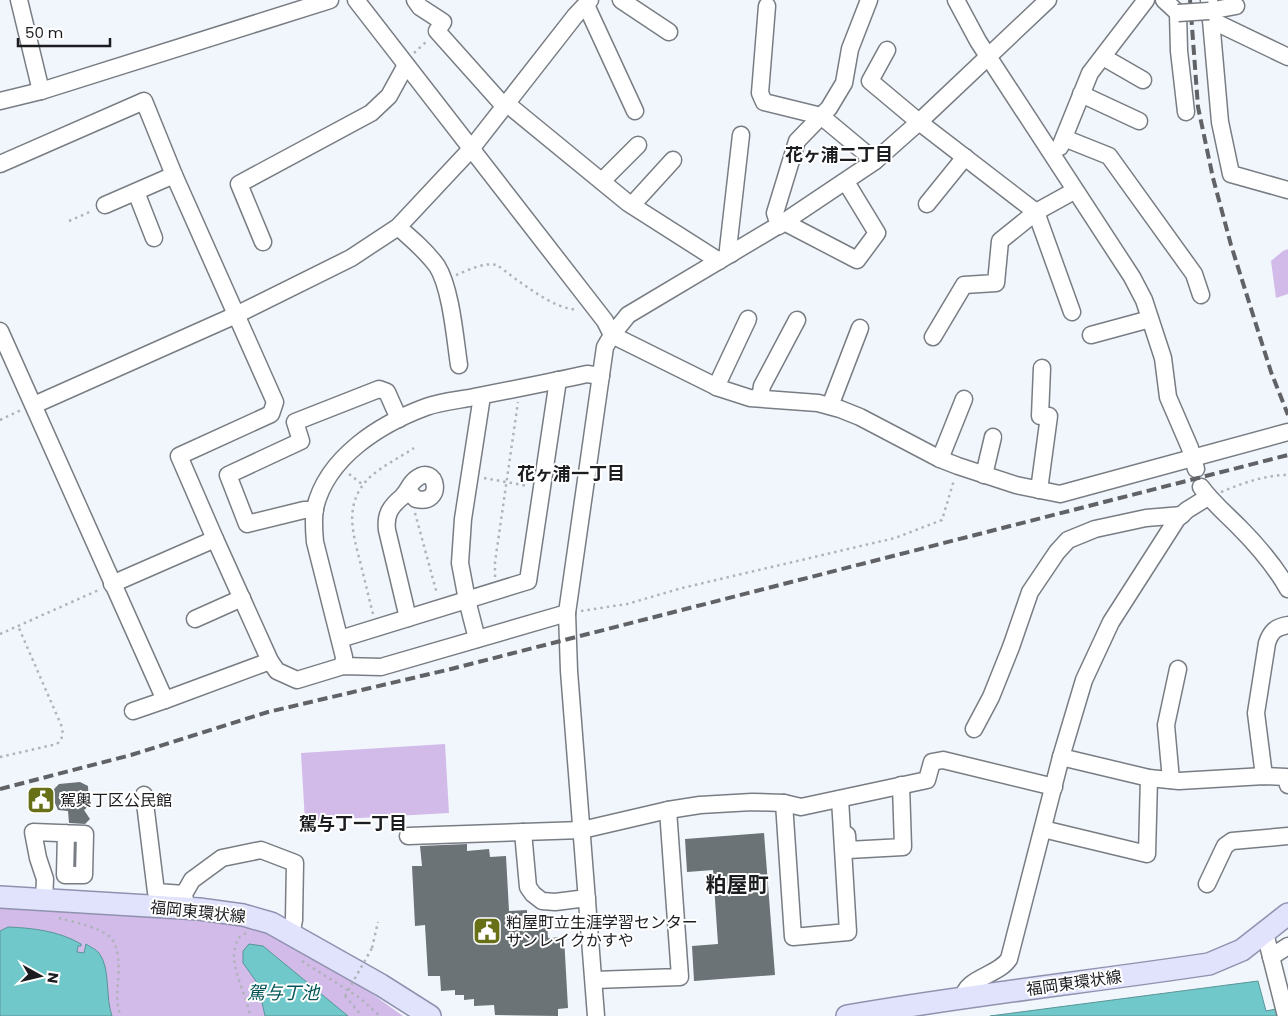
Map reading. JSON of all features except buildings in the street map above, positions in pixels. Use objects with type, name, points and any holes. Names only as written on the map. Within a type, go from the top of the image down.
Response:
[{"type":"main road","name":"福岡東環状線","points":[[0,897],[49,909],[185,901],[243,915],[271,923],[381,984],[430,1016]]},
{"type":"main road","name":"福岡東環状線","points":[[847,1016],[919,1010],[963,999],[1209,964],[1242,950],[1288,914]]},
{"type":"street","points":[[19,0],[41,91]]},
{"type":"street","points":[[0,101],[41,91],[330,0]]},
{"type":"street","points":[[356,0],[605,321],[612,335],[716,387],[750,398],[818,403],[830,406],[860,417],[940,459],[958,466],[984,475],[1060,494],[1195,464],[1288,432]]},
{"type":"street","points":[[415,0],[420,8],[443,22],[437,31],[505,104],[632,205],[725,258]]},
{"type":"street","points":[[621,0],[669,32]]},
{"type":"street","points":[[846,182],[877,233],[857,260],[782,224],[775,213],[797,140],[829,108],[844,83],[850,50],[869,0]]},
{"type":"street","points":[[956,0],[988,57],[1132,277],[1144,300],[1163,358],[1168,397],[1195,464]]},
{"type":"street","points":[[596,1016],[570,680],[567,613],[605,347],[628,315],[782,224],[875,161],[1048,0]]},
{"type":"street","points":[[1051,154],[1060,147],[1090,73],[1146,0]]},
{"type":"street","points":[[1164,0],[1178,13],[1179,52],[1186,112]]},
{"type":"street","points":[[34,405],[236,315],[351,258],[398,227],[471,149],[575,16],[588,3],[635,112]]},
{"type":"street","points":[[767,6],[760,93],[764,102],[821,116],[875,161]]},
{"type":"street","points":[[1178,13],[1210,11],[1236,6]]},
{"type":"street","points":[[1210,11],[1288,57]]},
{"type":"street","points":[[1210,11],[1220,122],[1230,174],[1288,190]]},
{"type":"street","points":[[887,50],[870,81],[919,122],[1036,212],[1072,312]]},
{"type":"street","points":[[1103,56],[1143,80]]},
{"type":"street","points":[[264,242],[239,184],[371,113],[389,96],[405,63]]},
{"type":"street","points":[[1081,94],[1139,121]]},
{"type":"street","points":[[0,164],[144,101],[174,175],[274,402],[271,414],[178,456],[270,661],[277,671],[297,680],[343,666],[381,667],[567,613]]},
{"type":"street","points":[[725,258],[728,249],[741,135]]},
{"type":"street","points":[[1064,138],[1109,156],[1194,274],[1201,295]]},
{"type":"street","points":[[602,181],[638,145]]},
{"type":"street","points":[[927,204],[965,157]]},
{"type":"street","points":[[632,205],[673,160]]},
{"type":"street","points":[[105,205],[174,175]]},
{"type":"street","points":[[933,337],[964,286],[996,283],[1000,241],[1036,212],[1074,191]]},
{"type":"street","points":[[136,192],[154,238]]},
{"type":"street","points":[[398,227],[425,251],[444,280],[459,365]]},
{"type":"street","points":[[716,387],[748,319]]},
{"type":"street","points":[[1091,335],[1150,319]]},
{"type":"street","points":[[760,398],[762,386],[796,320]]},
{"type":"street","points":[[830,406],[860,328]]},
{"type":"street","points":[[0,330],[165,700]]},
{"type":"street","points":[[1039,490],[1049,416],[1040,416],[1042,368]]},
{"type":"street","points":[[343,666],[344,657],[340,639],[315,542],[315,510],[323,485],[337,465],[360,444],[384,427],[428,406],[587,374],[600,376]]},
{"type":"street","points":[[340,639],[528,581],[558,380]]},
{"type":"street","points":[[315,510],[304,510],[247,524],[228,475],[301,441],[295,422],[379,389],[387,392],[399,419]]},
{"type":"street","points":[[477,639],[467,600],[460,555],[462,526],[482,396]]},
{"type":"street","points":[[940,459],[964,399]]},
{"type":"street","points":[[984,475],[993,437]]},
{"type":"street","points":[[408,491],[392,505],[388,511],[386,523],[408,618]]},
{"type":"street","points":[[963,999],[964,992],[968,986],[1004,966],[1009,959],[1061,757],[1084,680],[1110,622],[1177,519],[1204,492],[1284,571],[1288,589]]},
{"type":"street","points":[[974,729],[994,689],[1030,592],[1057,552],[1068,540],[1095,529],[1146,518],[1182,515]]},
{"type":"street","points":[[112,584],[215,539]]},
{"type":"street","points":[[195,619],[242,598]]},
{"type":"street","points":[[1264,776],[1256,713],[1266,643],[1270,633],[1279,627],[1288,625]]},
{"type":"street","points":[[133,711],[270,661]]},
{"type":"street","points":[[1171,780],[1166,725],[1178,669]]},
{"type":"street","points":[[1061,757],[1149,778],[1180,781],[1264,776],[1286,777],[1288,785]]},
{"type":"street","points":[[408,836],[582,830],[668,810],[700,805],[752,802],[784,803],[801,807],[927,780],[932,762],[943,760],[1054,787]]},
{"type":"street","points":[[1043,829],[1147,854],[1149,778]]},
{"type":"street","points":[[842,798],[848,850],[903,847],[901,785]]},
{"type":"street","points":[[144,795],[156,892],[185,901],[192,880],[222,858],[261,850],[295,863],[294,920],[291,935]]},
{"type":"street","points":[[784,803],[793,937],[848,932],[842,798]]},
{"type":"street","points":[[594,980],[680,977],[668,810]]},
{"type":"street","points":[[49,909],[45,880],[33,832],[66,833]]},
{"type":"street","points":[[523,832],[528,886],[533,894],[542,901],[548,902],[587,898]]},
{"type":"street","points":[[1207,884],[1225,846],[1232,841],[1288,836]]},
{"type":"street","points":[[1265,933],[1286,1016]]},
{"type":"street","points":[[1271,957],[1288,946]]},
{"type":"path","points":[[405,63],[437,31]]},
{"type":"path","points":[[69,222],[105,205]]},
{"type":"path","points":[[444,280],[480,266],[498,265],[547,300],[572,309],[578,309],[588,299]]},
{"type":"path","points":[[498,590],[494,573],[495,562],[520,388]]},
{"type":"path","points":[[0,420],[34,405]]},
{"type":"path","points":[[376,628],[351,528],[353,508],[363,485],[380,470],[414,448]]},
{"type":"path","points":[[337,465],[363,485]]},
{"type":"path","points":[[567,613],[627,604],[682,588],[896,538],[942,520],[958,466]]},
{"type":"path","points":[[1204,492],[1288,474]]},
{"type":"path","points":[[470,476],[541,488]]},
{"type":"path","points":[[408,491],[441,608]]},
{"type":"path","points":[[0,634],[112,584]]},
{"type":"path","points":[[0,757],[57,744],[63,734],[62,727],[18,626]]},
{"type":"path","points":[[49,909],[110,937],[117,950],[117,1008],[121,1016]]},
{"type":"path","points":[[362,1016],[345,996],[372,948],[378,922]]},
{"type":"path","points":[[247,933],[238,938],[234,958],[240,982],[248,1001],[250,1016]]},
{"type":"path","points":[[295,956],[360,998],[378,1016]]},
{"type":"shaded area","points":[[1288,249],[1288,294],[1276,298],[1271,261]]},
{"type":"shaded area","points":[[445,744],[449,813],[305,821],[301,753]]},
{"type":"shaded area","points":[[0,905],[196,914],[264,929],[314,952],[403,1016],[0,1016]]},
{"type":"water","points":[[8,927],[36,929],[55,933],[81,944],[81,946],[78,946],[77,952],[84,953],[86,944],[98,952],[103,960],[107,975],[112,1016],[0,1016],[0,931]]},
{"type":"water","name":"駕与丁池","points":[[249,944],[263,946],[348,1016],[265,1016],[258,984],[243,963],[243,951]]},
{"type":"water","points":[[1258,981],[1266,1011],[1276,1009],[1278,1016],[990,1016]]},
{"type":"railway","points":[[1190,0],[1198,107],[1213,178],[1231,245],[1271,372],[1288,415]]},
{"type":"railway","points":[[0,789],[131,755],[268,712],[451,669],[1288,455]]},
{"type":"place","name":"駕輿丁区公民館","points":[[41,800]]},
{"type":"place","name":"粕屋町立生涯学習センター サンレイクかすや","points":[[487,931]]},
{"type":"district","name":"花ヶ浦二丁目","points":[[839,154]]},
{"type":"district","name":"花ヶ浦一丁目","points":[[571,473]]},
{"type":"district","name":"駕与丁一丁目","points":[[353,823]]},
{"type":"district","name":"粕屋町","points":[[737,884]]}]
